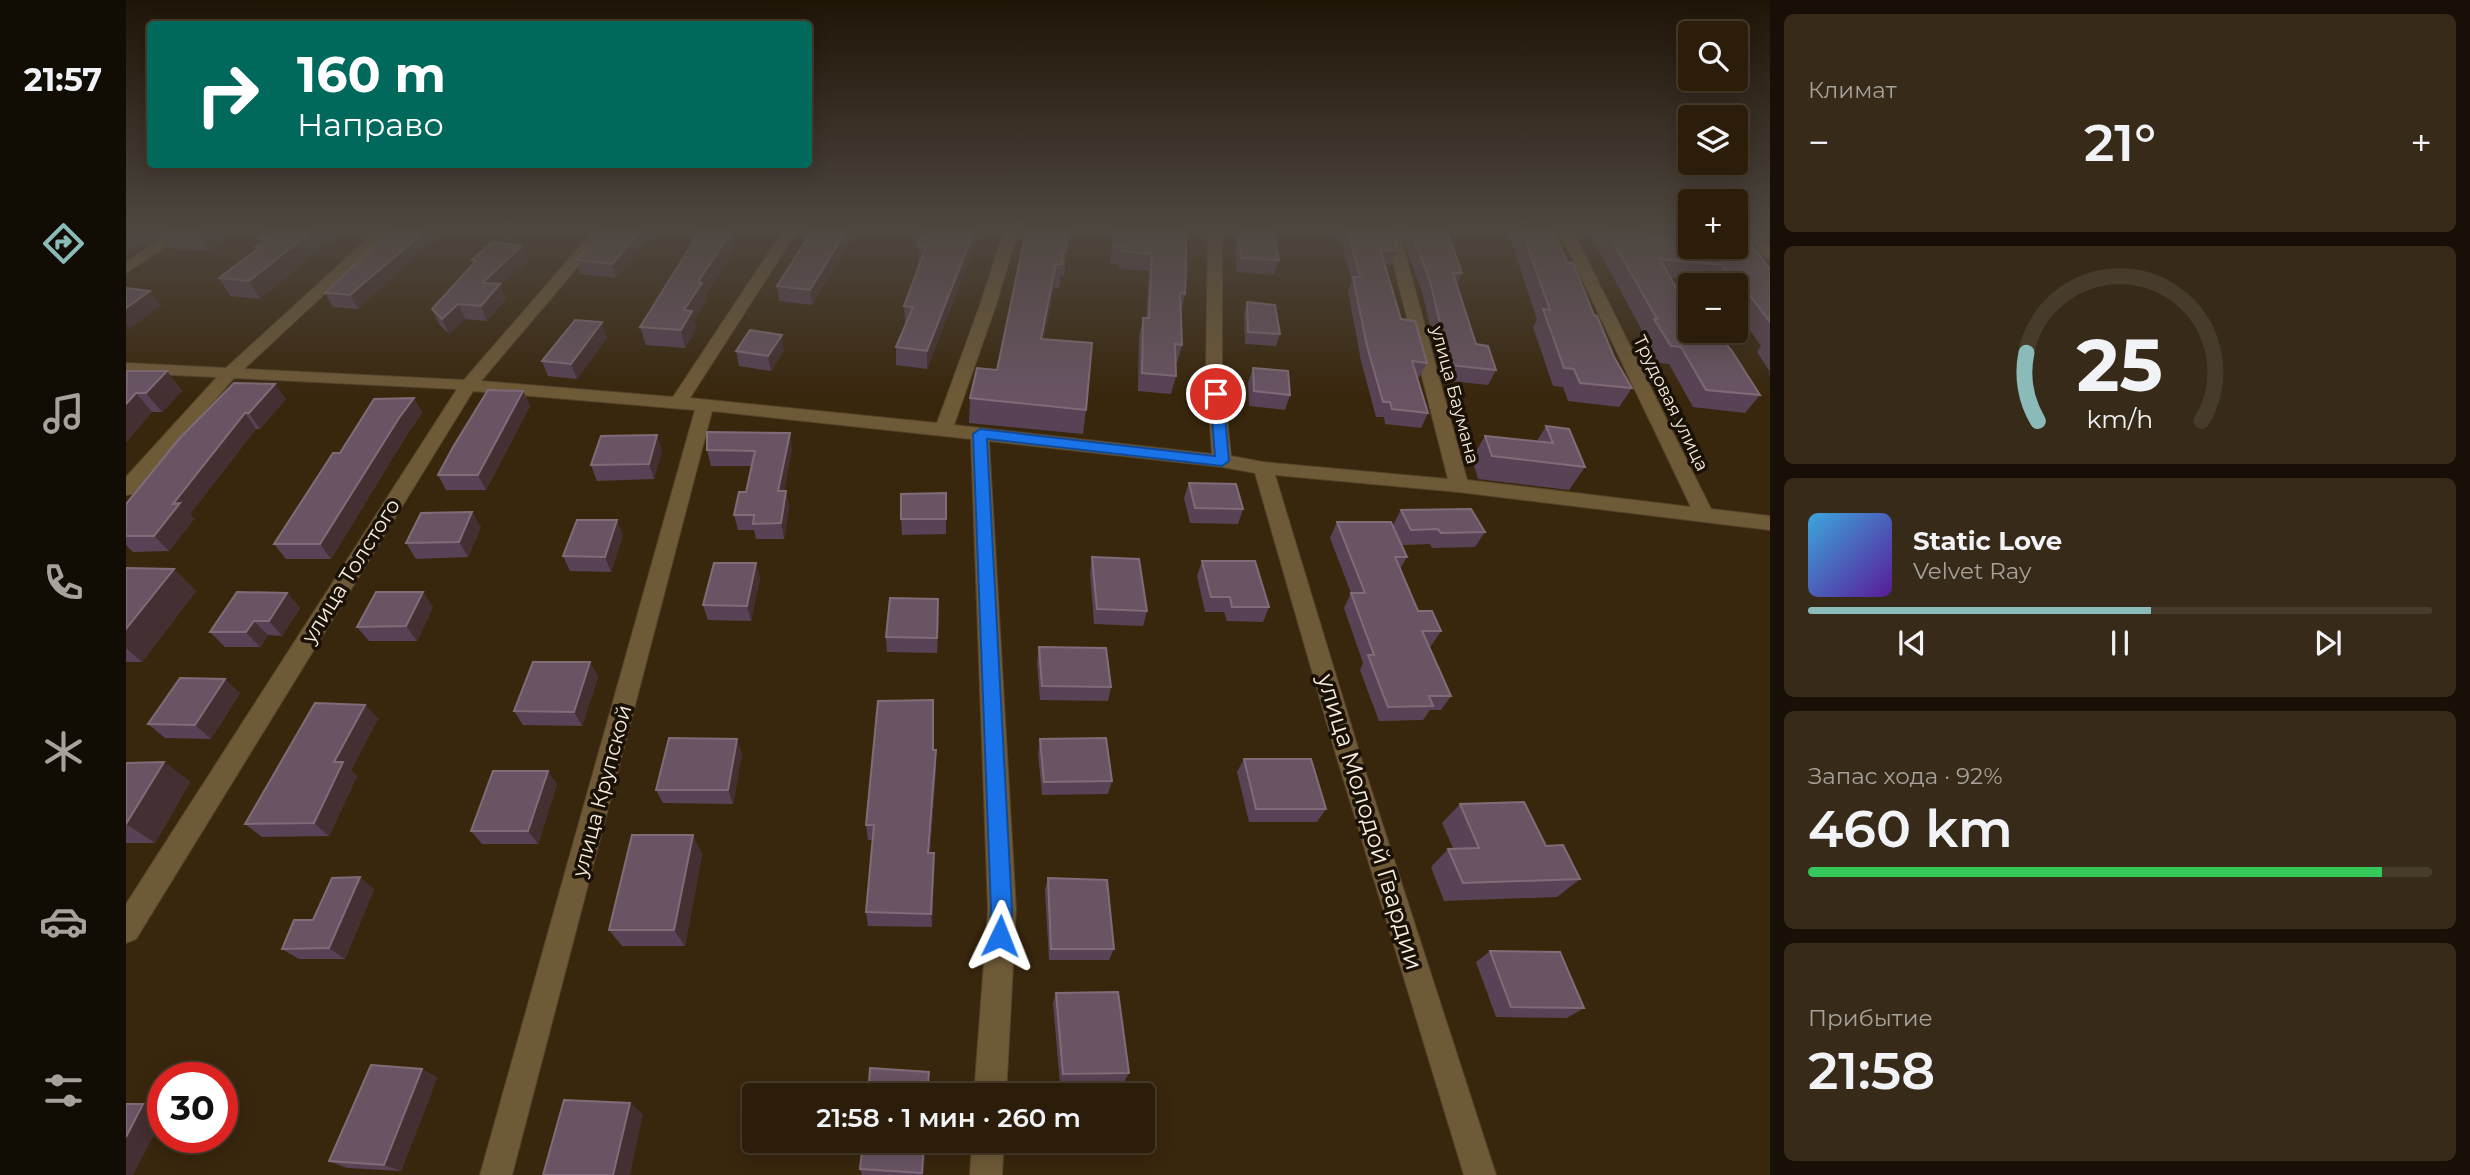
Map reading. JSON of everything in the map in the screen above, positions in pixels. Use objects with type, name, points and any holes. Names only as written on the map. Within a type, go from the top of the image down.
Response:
[{"type":"street","points":[[126,489],[230,373],[326,286]]},
{"type":"street","name":"улица Толстого","points":[[126,929],[468,385],[554,286]]},
{"type":"street","points":[[678,403],[755,286]]},
{"type":"street","points":[[943,430],[994,286]]},
{"type":"street","points":[[1215,286],[1214,372],[1222,461]]},
{"type":"street","name":"улица Баумана","points":[[1406,286],[1459,486]]},
{"type":"street","name":"Трудовая улица","points":[[1592,286],[1705,516]]},
{"type":"street","points":[[126,368],[468,385],[678,403],[980,434],[1263,468],[1459,486],[1770,523]]},
{"type":"street","name":"улица Крупской","points":[[496,1175],[691,467],[705,406]]},
{"type":"street","points":[[980,434],[1002,909],[991,1083]]},
{"type":"street","name":"улица Молодой Гвардии","points":[[1263,468],[1349,758],[1480,1175]]},
{"type":"street","points":[[986,1175],[987,1153]]},
{"type":"building","points":[[333,286],[361,286],[350,295],[325,293]]},
{"type":"building","points":[[453,286],[498,286],[481,306],[458,304],[442,319],[432,309]]},
{"type":"building","points":[[666,286],[700,286],[684,310],[692,311],[681,330],[640,327]]},
{"type":"building","points":[[777,286],[813,286],[810,290]]},
{"type":"building","points":[[912,286],[953,286],[927,351],[896,347],[913,307],[904,306]]},
{"type":"building","points":[[1015,286],[1052,286],[1041,339],[1092,343],[1086,410],[970,398],[977,368],[997,370]]},
{"type":"building","points":[[1151,286],[1185,286],[1185,294],[1180,293],[1182,345],[1175,344],[1176,376],[1142,373],[1143,318],[1149,318]]},
{"type":"building","points":[[1355,286],[1391,286],[1401,319],[1415,321],[1427,363],[1412,361],[1428,413],[1392,409],[1390,402],[1383,402],[1367,346]]},
{"type":"building","points":[[1431,286],[1457,286],[1476,344],[1488,346],[1496,370],[1450,365]]},
{"type":"building","points":[[1541,286],[1582,286],[1614,357],[1632,388],[1580,383],[1574,369],[1564,368],[1543,309],[1550,310]]},
{"type":"building","points":[[1638,286],[1675,286],[1678,291],[1678,343],[1725,343],[1760,395],[1706,390],[1681,347],[1671,346],[1654,319],[1657,319]]},
{"type":"building","points":[[1748,286],[1770,286],[1770,322],[1748,293]]},
{"type":"building","points":[[126,288],[150,291],[126,308]]},
{"type":"building","points":[[1247,302],[1275,305],[1280,334],[1248,332]]},
{"type":"building","points":[[575,320],[602,322],[571,364],[542,361]]},
{"type":"building","points":[[750,330],[782,335],[768,356],[736,351]]},
{"type":"building","points":[[1253,368],[1288,371],[1290,395],[1254,391]]},
{"type":"building","points":[[127,371],[167,371],[146,393],[136,393],[126,404]]},
{"type":"building","points":[[234,383],[275,384],[249,413],[245,413],[173,504],[180,503],[154,536],[126,536],[126,504],[179,439]]},
{"type":"building","points":[[488,390],[523,391],[478,475],[438,475],[453,447]]},
{"type":"building","points":[[414,398],[320,544],[274,544],[333,453],[340,453],[374,399]]},
{"type":"building","points":[[1546,426],[1569,429],[1585,467],[1492,456],[1485,436],[1553,443]]},
{"type":"building","points":[[707,432],[790,433],[778,491],[786,491],[781,523],[753,524],[754,515],[734,515],[739,492],[746,492],[755,451],[707,450]]},
{"type":"building","points":[[657,435],[649,464],[591,465],[601,436]]},
{"type":"building","points":[[1189,483],[1236,484],[1243,509],[1195,508]]},
{"type":"building","points":[[946,493],[946,519],[901,519],[901,494]]},
{"type":"building","points":[[1471,509],[1485,532],[1441,533],[1438,529],[1411,530],[1401,510]]},
{"type":"building","points":[[472,512],[459,542],[406,543],[421,513]]},
{"type":"building","points":[[577,520],[617,520],[605,557],[563,556]]},
{"type":"building","points":[[1337,522],[1391,522],[1407,557],[1395,557],[1418,611],[1432,611],[1441,631],[1422,631],[1451,696],[1429,696],[1433,706],[1388,707],[1368,655],[1374,655],[1351,593],[1365,593]]},
{"type":"building","points":[[1092,557],[1139,559],[1147,611],[1097,609]]},
{"type":"building","points":[[1202,561],[1255,561],[1269,607],[1232,607],[1230,597],[1211,597]]},
{"type":"building","points":[[714,563],[756,563],[747,606],[703,605]]},
{"type":"building","points":[[126,568],[174,569],[126,629]]},
{"type":"building","points":[[237,592],[287,593],[269,621],[254,621],[246,632],[210,632]]},
{"type":"building","points":[[376,592],[423,592],[406,626],[357,627]]},
{"type":"building","points":[[890,598],[938,599],[937,638],[886,637]]},
{"type":"building","points":[[1039,647],[1106,648],[1111,687],[1042,686]]},
{"type":"building","points":[[533,662],[590,662],[574,712],[514,711]]},
{"type":"building","points":[[180,678],[225,679],[195,725],[148,724]]},
{"type":"building","points":[[933,700],[933,750],[936,750],[928,853],[934,853],[931,914],[866,912],[874,825],[866,825],[878,701]]},
{"type":"building","points":[[315,703],[365,705],[334,762],[343,762],[314,823],[245,824]]},
{"type":"building","points":[[669,738],[737,739],[728,790],[656,790]]},
{"type":"building","points":[[1106,738],[1112,781],[1044,782],[1040,739]]},
{"type":"building","points":[[1244,759],[1311,759],[1326,809],[1256,809]]},
{"type":"building","points":[[164,762],[126,824],[126,763]]},
{"type":"building","points":[[493,771],[548,771],[528,831],[471,831]]},
{"type":"building","points":[[1524,802],[1546,846],[1563,845],[1580,879],[1463,883],[1448,849],[1479,848],[1460,804]]},
{"type":"building","points":[[632,835],[693,835],[674,930],[609,930]]},
{"type":"building","points":[[360,877],[329,948],[282,949],[294,920],[313,920],[332,878]]},
{"type":"building","points":[[1048,878],[1107,880],[1114,949],[1051,949]]},
{"type":"building","points":[[1490,951],[1560,952],[1584,1008],[1511,1007]]},
{"type":"building","points":[[1118,992],[1129,1073],[1063,1074],[1056,993]]},
{"type":"building","points":[[371,1065],[422,1069],[384,1165],[329,1161]]},
{"type":"building","points":[[870,1068],[929,1072],[928,1083],[869,1083]]},
{"type":"building","points":[[564,1100],[630,1103],[613,1175],[543,1175]]},
{"type":"building","points":[[126,1104],[143,1104],[126,1137]]},
{"type":"building","points":[[862,1153],[923,1153],[922,1173],[860,1169]]},
{"type":"route","points":[[1000,936],[1002,909],[980,434],[1222,461],[1216,394]]}]
